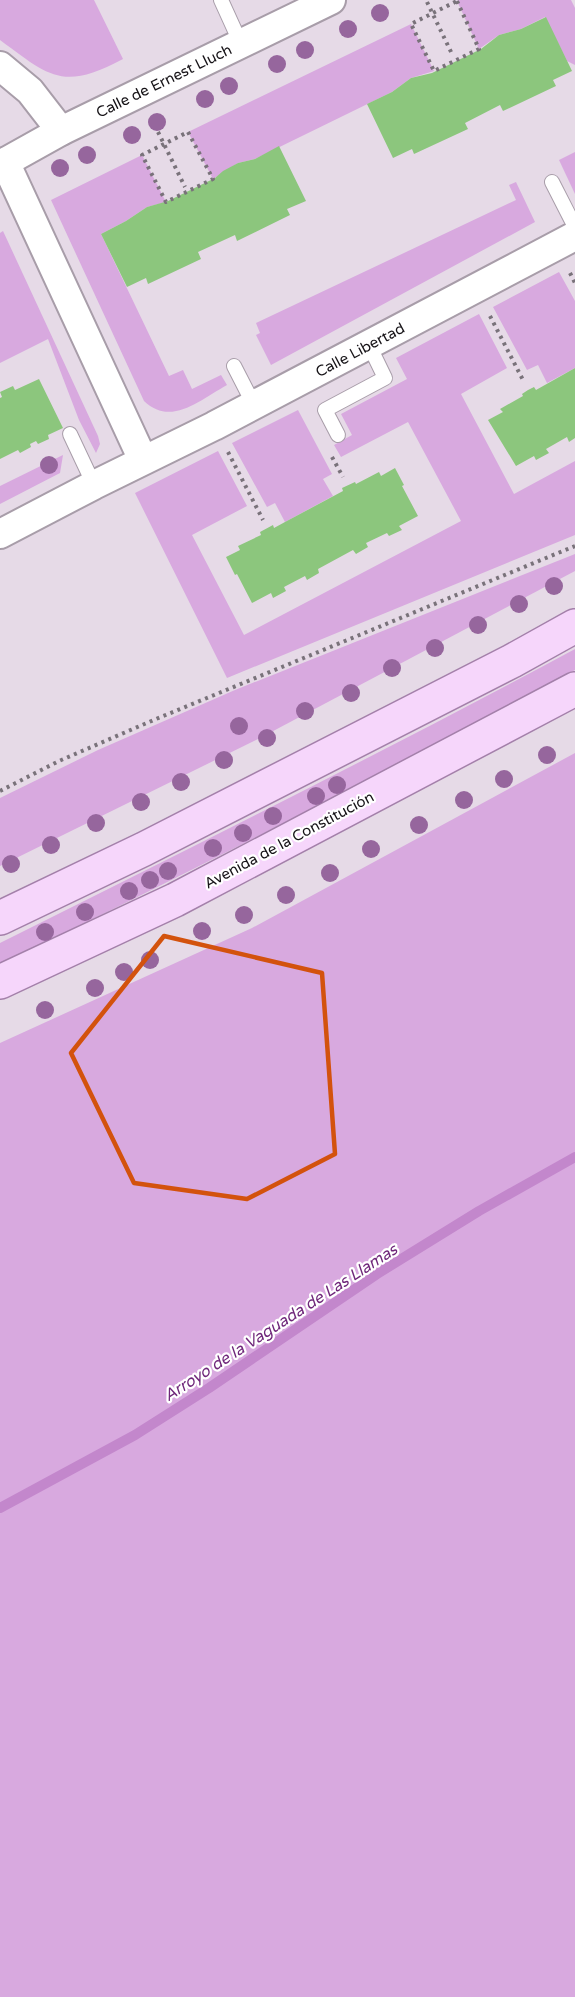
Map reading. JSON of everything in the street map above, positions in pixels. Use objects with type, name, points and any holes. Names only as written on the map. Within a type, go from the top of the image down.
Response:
[{"type":"main road","points":[[0,918],[175,833],[512,661],[575,626]]},
{"type":"main road","name":"Avenida de la Constitución","points":[[0,982],[175,900],[575,689]]},
{"type":"street","name":"Calle de Ernest Lluch","points":[[2,164],[61,131],[331,0]]},
{"type":"street","points":[[0,66],[30,91],[61,131]]},
{"type":"street","points":[[2,164],[143,460]]},
{"type":"street","name":"Calle Libertad","points":[[0,534],[254,405],[575,236]]},
{"type":"lane","points":[[220,0],[241,44]]},
{"type":"lane","points":[[552,182],[575,227]]},
{"type":"lane","points":[[338,435],[325,410],[386,378],[369,345]]},
{"type":"lane","points":[[234,366],[254,405]]},
{"type":"lane","points":[[70,434],[94,485]]},
{"type":"path","points":[[457,1],[479,50],[434,71],[411,24],[432,13],[457,1]]},
{"type":"path","points":[[428,2],[453,56]]},
{"type":"path","points":[[158,132],[184,187]]},
{"type":"path","points":[[188,132],[213,179],[166,202],[142,156],[164,145],[188,132]]},
{"type":"path","points":[[487,310],[524,382]]},
{"type":"path","points":[[225,447],[263,520]]},
{"type":"path","points":[[0,791],[59,761],[156,718],[575,546]]},
{"type":"highlighted area","points":[[164,936],[322,973],[335,1154],[247,1199],[134,1183],[71,1053]]},
{"type":"shaded area","points":[[0,0],[94,0],[123,59],[86,75],[71,77],[45,71],[0,40]]},
{"type":"shaded area","points":[[571,0],[575,8],[575,65],[567,61],[545,17],[521,29],[499,35],[479,49],[457,1]]},
{"type":"shaded area","points":[[411,24],[434,71],[411,78],[392,92],[255,159],[238,163],[213,179],[188,132]]},
{"type":"shaded area","points":[[575,152],[575,194],[559,160]]},
{"type":"shaded area","points":[[142,155],[166,202],[147,207],[101,234],[169,376],[183,370],[192,389],[221,375],[227,385],[196,404],[175,411],[165,412],[144,401],[51,200]]},
{"type":"shaded area","points":[[516,182],[535,222],[271,365],[256,335],[260,333],[256,323],[516,200],[509,185]]},
{"type":"shaded area","points":[[3,231],[98,436],[100,444],[96,453],[79,420],[48,339],[0,363],[0,233]]},
{"type":"shaded area","points":[[559,272],[575,301],[575,368],[547,383],[538,365],[527,370],[493,307]]},
{"type":"shaded area","points":[[479,314],[507,368],[461,394],[514,494],[575,461],[575,535],[227,678],[135,493],[218,451],[247,506],[192,535],[244,635],[461,521],[408,422],[341,457],[334,445],[352,435],[341,414],[407,379],[396,358]]},
{"type":"shaded area","points":[[298,410],[332,474],[323,479],[333,496],[285,522],[275,503],[267,507],[232,443]]},
{"type":"shaded area","points":[[63,455],[60,473],[0,504],[0,486]]},
{"type":"shaded area","points":[[575,554],[575,571],[260,738],[0,866],[0,798],[98,750],[235,690]]},
{"type":"shaded area","points":[[575,649],[575,670],[289,820],[0,964],[0,943],[360,762]]},
{"type":"shaded area","points":[[575,753],[575,1997],[0,1997],[0,1043],[252,928]]},
{"type":"building","points":[[546,17],[572,71],[553,80],[556,86],[503,111],[500,105],[465,123],[468,129],[414,154],[412,149],[393,158],[367,104],[392,92],[411,78],[432,73],[481,49],[499,35],[521,29]]},
{"type":"building","points":[[279,146],[306,201],[287,209],[290,215],[237,241],[235,235],[198,252],[201,259],[148,284],[146,278],[127,287],[101,234],[147,207],[168,201],[215,178],[238,163],[255,159]]},
{"type":"building","points":[[575,368],[575,438],[569,442],[567,437],[546,449],[549,453],[536,460],[534,456],[516,466],[488,420],[503,412],[500,409],[523,396],[522,394],[528,390],[534,387],[536,390]]},
{"type":"building","points":[[39,379],[63,428],[48,435],[49,439],[38,444],[36,441],[20,453],[18,450],[0,459],[0,398],[2,397],[0,392],[13,386],[15,390]]},
{"type":"building","points":[[395,468],[418,516],[399,526],[402,530],[389,536],[387,533],[366,543],[368,547],[356,554],[353,550],[318,569],[319,573],[307,580],[305,576],[284,587],[286,591],[273,598],[271,593],[252,603],[226,557],[240,550],[238,546],[261,535],[260,532],[273,525],[274,528],[343,491],[342,488],[355,482],[356,484],[379,472],[381,476]]},
{"type":"waterway","name":"Arroyo de la Vaguada de Las Llamas","points":[[0,1508],[135,1435],[209,1388],[377,1274],[479,1211],[575,1157]]}]
